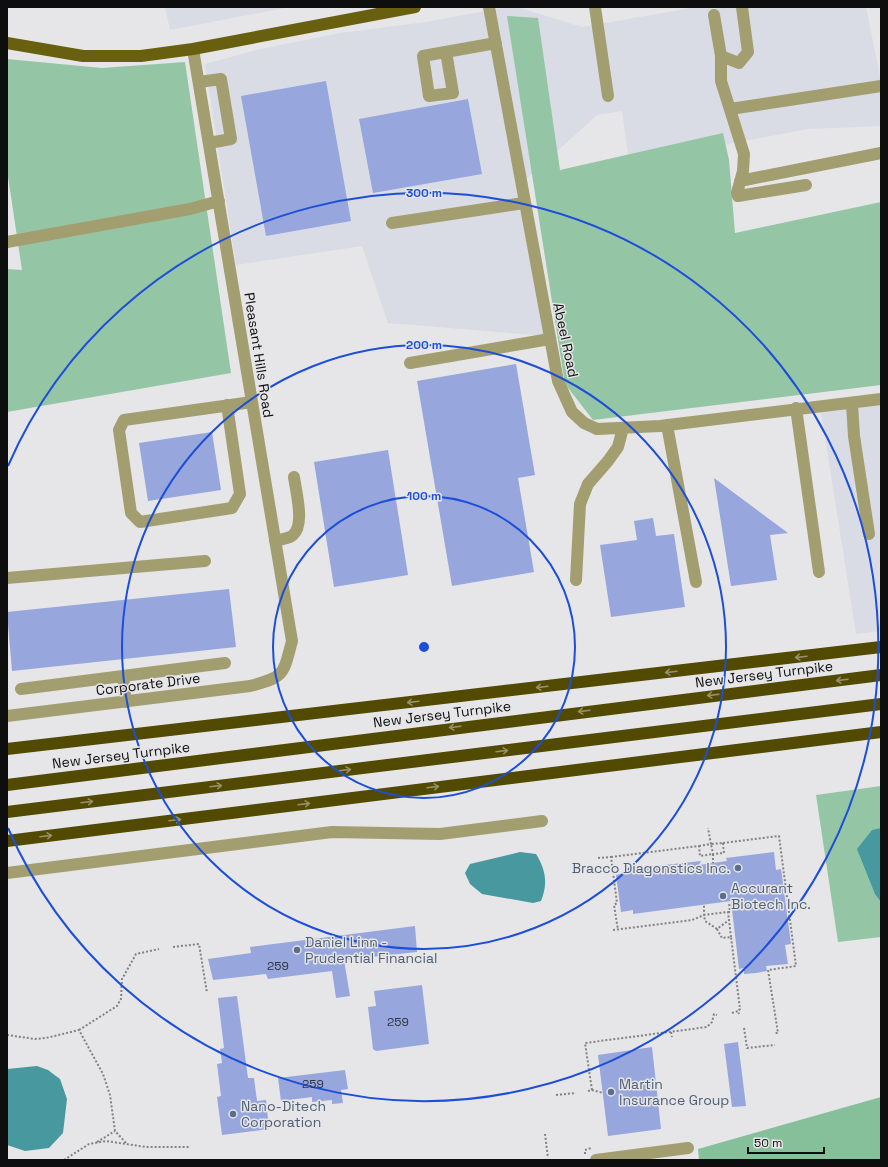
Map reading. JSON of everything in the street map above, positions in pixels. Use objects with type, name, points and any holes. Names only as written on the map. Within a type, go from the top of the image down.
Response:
[{"type":"highway","name":"New Jersey Turnpike","points":[[7,749],[881,647]]},
{"type":"highway","name":"New Jersey Turnpike","points":[[7,785],[383,736],[881,675]]},
{"type":"highway","points":[[7,812],[881,704]]},
{"type":"highway","points":[[7,841],[881,732]]},
{"type":"main road","points":[[7,43],[61,53],[104,57],[142,56],[193,49],[415,7]]},
{"type":"street","name":"Abeel Road","points":[[489,7],[558,382],[572,412],[584,423],[598,429],[623,428],[667,425],[796,408],[852,404],[881,399]]},
{"type":"street","points":[[594,7],[608,96]]},
{"type":"street","points":[[721,56],[739,63],[748,52],[742,7]]},
{"type":"street","points":[[714,15],[721,56],[721,81],[744,154],[737,193],[738,196],[806,185]]},
{"type":"street","points":[[446,52],[496,43]]},
{"type":"street","name":"Pleasant Hills Road","points":[[193,49],[292,641],[285,666]]},
{"type":"street","points":[[199,82],[221,79],[231,139],[209,143]]},
{"type":"street","points":[[730,109],[881,86]]},
{"type":"street","points":[[740,181],[881,153]]},
{"type":"street","points":[[7,242],[190,209],[219,201]]},
{"type":"street","points":[[392,223],[524,203]]},
{"type":"street","points":[[410,363],[550,339]]},
{"type":"street","points":[[227,405],[240,494],[232,508],[140,522],[131,513],[119,430],[124,420],[227,405],[252,402]]},
{"type":"street","points":[[852,404],[854,436],[869,534]]},
{"type":"street","points":[[796,408],[819,572]]},
{"type":"street","points":[[667,425],[696,582]]},
{"type":"street","points":[[576,580],[580,504],[588,484],[618,447],[623,428]]},
{"type":"street","points":[[275,541],[292,537],[298,530],[300,518],[294,477]]},
{"type":"street","points":[[7,578],[205,561]]},
{"type":"street","points":[[21,689],[225,663]]},
{"type":"street","name":"Corporate Drive","points":[[7,716],[250,686],[279,676],[285,666]]},
{"type":"street","points":[[123,676],[126,702]]},
{"type":"street","points":[[7,873],[332,832],[440,834],[542,821]]},
{"type":"street","points":[[596,1160],[688,1148]]},
{"type":"path","points":[[708,828],[713,854],[713,863]]},
{"type":"path","points":[[598,858],[778,836],[796,966],[768,970],[778,1033],[774,1033]]},
{"type":"path","points":[[699,846],[700,856],[724,853],[723,843]]},
{"type":"path","points":[[611,857],[617,903],[614,904],[618,930]]},
{"type":"path","points":[[730,902],[730,912],[728,912],[730,937],[740,1009],[739,1013],[732,1013]]},
{"type":"path","points":[[704,905],[705,921],[717,929],[722,938],[730,937]]},
{"type":"path","points":[[613,930],[680,923],[704,916],[728,912]]},
{"type":"path","points":[[717,929],[729,920]]},
{"type":"path","points":[[173,948],[199,944],[207,993]]},
{"type":"path","points":[[7,1034],[36,1039],[79,1030],[117,1006],[121,999],[122,979],[136,954],[159,949]]},
{"type":"path","points":[[592,1090],[585,1043],[706,1027],[712,1022],[714,1014],[717,1015]]},
{"type":"path","points":[[744,1028],[747,1048],[775,1045]]},
{"type":"path","points":[[79,1030],[103,1074],[110,1095],[115,1131],[127,1144]]},
{"type":"path","points":[[671,1032],[672,1037]]},
{"type":"path","points":[[588,1091],[592,1090],[603,1093]]},
{"type":"path","points":[[556,1095],[576,1093]]},
{"type":"path","points":[[96,1142],[115,1131]]},
{"type":"path","points":[[545,1134],[548,1158]]},
{"type":"path","points":[[64,1160],[89,1144],[96,1142],[106,1141],[146,1147],[190,1147]]},
{"type":"path","points":[[585,1154],[585,1150],[591,1148]]},
{"type":"shaded area","points":[[165,7],[290,7],[170,30]]},
{"type":"shaded area","points":[[507,7],[517,7],[582,27],[697,7],[866,7],[881,81],[881,126],[808,129],[629,163],[622,111],[597,115],[521,184],[545,336],[388,323],[362,246],[236,265],[205,64],[256,50],[340,33],[426,22]]},
{"type":"shaded area","points":[[881,398],[881,631],[856,634],[820,405]]},
{"type":"green space","points":[[507,16],[538,18],[560,170],[723,133],[729,160],[735,233],[881,202],[881,385],[593,420],[565,384]]},
{"type":"green space","points":[[7,59],[102,68],[185,62],[231,373],[7,412],[7,269],[22,270],[7,170]]},
{"type":"green space","points":[[881,786],[881,937],[838,942],[816,795]]},
{"type":"green space","points":[[881,1097],[881,1160],[699,1160],[698,1149]]},
{"type":"water","points":[[881,828],[881,902],[875,894],[857,849],[872,830]]},
{"type":"water","points":[[520,852],[536,854],[542,866],[545,877],[545,889],[541,901],[533,903],[482,894],[470,884],[465,873],[470,864]]},
{"type":"water","points":[[37,1066],[48,1070],[60,1079],[67,1099],[63,1133],[49,1148],[25,1151],[7,1145],[7,1069]]},
{"type":"building","points":[[326,81],[351,221],[266,236],[241,96]]},
{"type":"building","points":[[468,99],[482,174],[373,193],[359,119]]},
{"type":"building","points":[[516,364],[535,475],[518,478],[534,572],[452,586],[417,381]]},
{"type":"building","points":[[212,432],[221,490],[148,501],[139,443]]},
{"type":"building","points":[[388,450],[408,575],[334,587],[314,462]]},
{"type":"building","points":[[714,478],[788,533],[770,535],[777,580],[731,586]]},
{"type":"building","points":[[653,518],[656,536],[674,534],[685,607],[611,617],[600,545],[637,540],[634,521]]},
{"type":"building","points":[[229,589],[236,647],[12,671],[7,612]]},
{"type":"building","points":[[774,852],[776,870],[781,869],[791,944],[785,945],[788,964],[766,966],[767,971],[756,973],[744,974],[744,968],[739,969],[731,901],[633,914],[633,910],[621,912],[616,875],[628,872],[628,869],[701,861],[699,865],[727,861],[726,858]]},
{"type":"building","points":[[415,926],[417,952],[344,960],[350,996],[336,998],[332,971],[268,979],[266,974],[213,980],[208,959],[251,953],[250,947]]},
{"type":"building","points":[[422,985],[429,1044],[376,1051],[373,1049],[368,1007],[376,1006],[374,991]]},
{"type":"building","points":[[237,996],[248,1078],[254,1078],[257,1101],[266,1100],[269,1129],[222,1135],[217,1097],[221,1096],[217,1064],[222,1063],[220,1049],[224,1048],[218,998]]},
{"type":"building","points":[[738,1042],[746,1106],[732,1107],[724,1044]]},
{"type":"building","points":[[652,1047],[661,1129],[608,1136],[598,1055]]},
{"type":"building","points":[[345,1070],[348,1089],[341,1090],[343,1103],[332,1104],[332,1100],[312,1102],[312,1097],[281,1101],[278,1078]]},
{"type":"place","name":"Bracco Diagonstics Inc.","points":[[738,868]]},
{"type":"place","name":"Accurant Biotech Inc.","points":[[723,896]]},
{"type":"place","name":"Daniel Linn - Prudential Financial","points":[[297,950]]},
{"type":"place","name":"Martin Insurance Group","points":[[611,1092]]},
{"type":"place","name":"Nano-Ditech Corporation","points":[[233,1114]]}]
